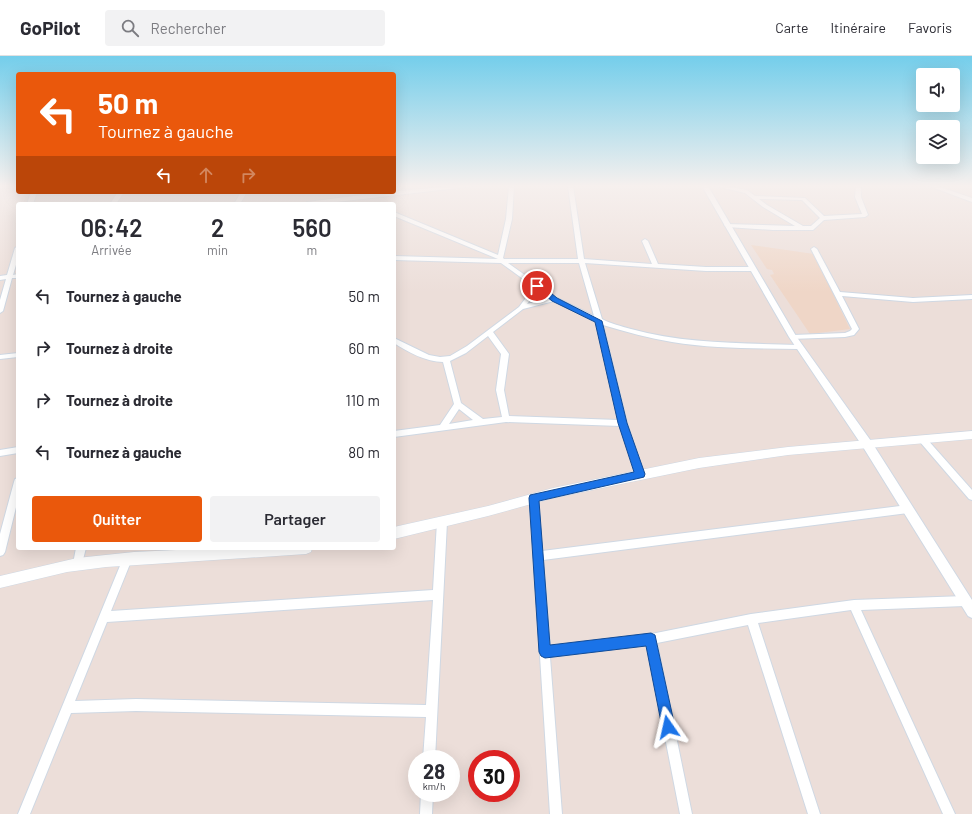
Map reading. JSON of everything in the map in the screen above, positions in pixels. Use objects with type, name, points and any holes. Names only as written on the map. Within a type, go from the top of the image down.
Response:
[{"type":"main road","points":[[396,533],[534,498],[640,474],[699,463],[867,444],[972,435]]},
{"type":"main road","points":[[2,584],[42,571],[78,564],[127,559],[287,550]]},
{"type":"street","points":[[412,221],[501,259],[555,299],[599,321],[641,334],[674,340],[731,346],[799,347]]},
{"type":"street","points":[[501,259],[509,221]]},
{"type":"street","points":[[575,221],[581,261],[599,321],[622,423],[640,474]]},
{"type":"street","points":[[725,221],[799,347],[867,444],[972,612]]},
{"type":"street","points":[[791,221],[803,229]]},
{"type":"street","points":[[727,225],[803,229],[813,228],[818,221]]},
{"type":"street","points":[[645,241],[656,265]]},
{"type":"street","points":[[793,337],[845,335],[852,333],[856,329],[814,249]]},
{"type":"street","points":[[0,311],[16,255]]},
{"type":"street","points":[[396,258],[581,261],[706,269],[752,269]]},
{"type":"street","points":[[0,278],[16,276]]},
{"type":"street","points":[[396,341],[427,356],[446,359],[469,348],[521,308],[538,286]]},
{"type":"street","points":[[837,294],[913,300],[972,297]]},
{"type":"street","points":[[521,308],[555,299]]},
{"type":"street","points":[[489,332],[505,354],[500,390],[506,419]]},
{"type":"street","points":[[0,357],[16,355]]},
{"type":"street","points":[[446,359],[458,404],[481,422]]},
{"type":"street","points":[[443,427],[458,404]]},
{"type":"street","points":[[396,434],[506,419],[622,423]]},
{"type":"street","points":[[923,440],[972,496]]},
{"type":"street","points":[[0,453],[16,450]]},
{"type":"street","points":[[0,552],[16,490]]},
{"type":"street","points":[[534,498],[556,814]]},
{"type":"street","points":[[538,556],[908,509]]},
{"type":"street","points":[[429,750],[442,522]]},
{"type":"street","points":[[78,564],[81,550]]},
{"type":"street","points":[[24,814],[127,559]]},
{"type":"street","points":[[104,617],[438,595]]},
{"type":"street","points":[[545,652],[651,639],[751,619],[854,605],[965,601]]},
{"type":"street","points":[[854,605],[949,814]]},
{"type":"street","points":[[751,619],[814,814]]},
{"type":"street","points":[[651,639],[686,814]]},
{"type":"street","points":[[67,707],[136,705],[431,711]]},
{"type":"street","points":[[426,814],[427,802]]},
{"type":"shaded area","points":[[751,245],[814,254],[850,329],[810,334],[770,275],[774,274],[772,270],[767,269]]},
{"type":"route","points":[[537,286],[555,299],[599,321],[622,423],[640,474],[534,498],[545,652],[651,639],[668,727]]}]
